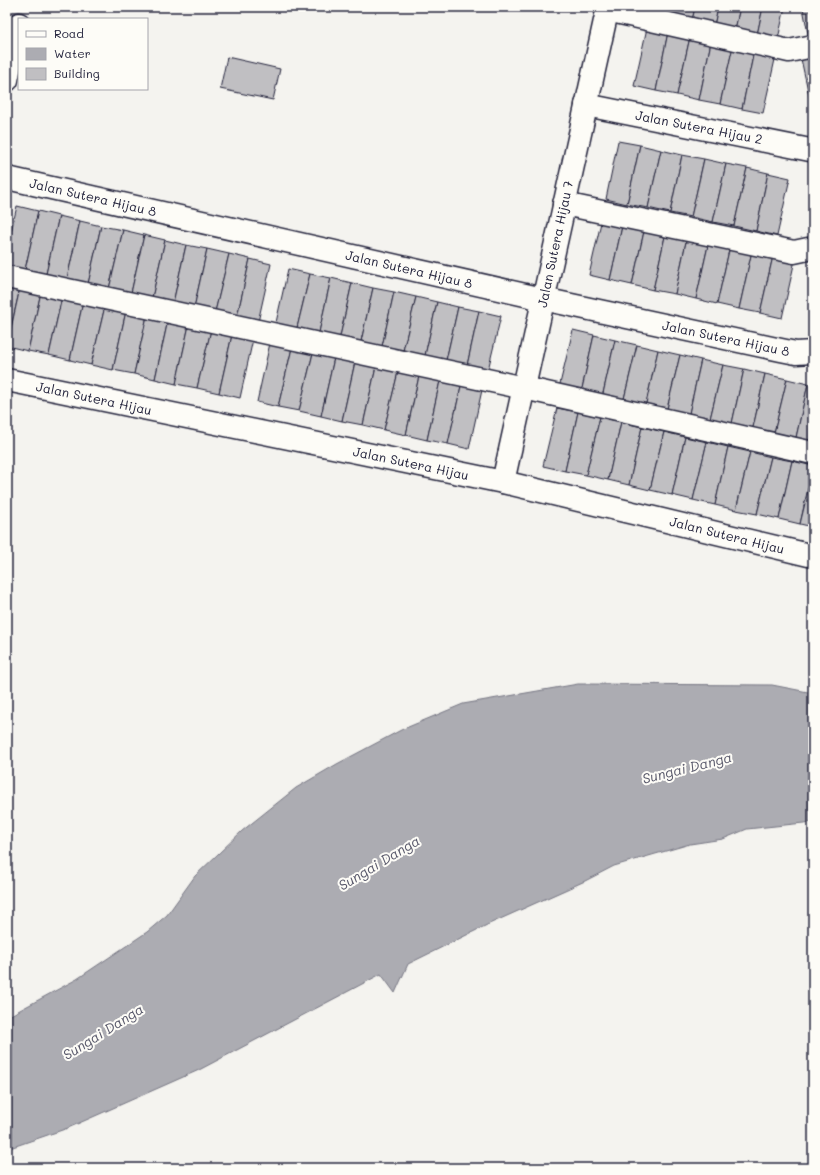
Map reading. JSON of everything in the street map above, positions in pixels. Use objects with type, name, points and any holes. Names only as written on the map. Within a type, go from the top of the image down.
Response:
[{"type":"street","points":[[20,18],[23,7]]},
{"type":"street","points":[[607,9],[789,50],[813,46]]},
{"type":"street","name":"Jalan Sutera Hijau 7","points":[[503,482],[607,9]]},
{"type":"street","points":[[7,80],[18,29]]},
{"type":"street","name":"Jalan Sutera Hijau 2","points":[[586,105],[813,149]]},
{"type":"street","name":"Jalan Sutera Hijau 8","points":[[7,178],[543,299],[796,353],[813,352]]},
{"type":"street","points":[[564,204],[794,252],[813,248]]},
{"type":"street","points":[[7,276],[524,388],[813,453]]},
{"type":"street","name":"Jalan Sutera Hijau","points":[[7,380],[503,482],[813,556]]},
{"type":"water","name":"Sungai Danga","points":[[578,684],[772,685],[813,693],[813,822],[747,829],[723,839],[690,844],[614,866],[585,881],[489,924],[408,964],[395,993],[381,974],[199,1070],[68,1128],[7,1149],[7,1017],[77,979],[147,932],[167,915],[195,876],[242,831],[296,788],[337,764],[401,730],[463,704]]},
{"type":"building","points":[[650,7],[673,7],[671,16],[649,12]]},
{"type":"building","points":[[673,7],[695,7],[692,21],[671,16]]},
{"type":"building","points":[[695,7],[718,7],[714,26],[692,21]]},
{"type":"building","points":[[718,7],[740,7],[735,30],[714,26]]},
{"type":"building","points":[[740,7],[763,7],[757,35],[735,30]]},
{"type":"building","points":[[763,7],[785,7],[778,39],[757,35]]},
{"type":"building","points":[[813,7],[813,38],[809,39],[803,8]]},
{"type":"building","points":[[647,28],[668,32],[656,91],[634,86]]},
{"type":"building","points":[[668,32],[690,37],[677,95],[656,91]]},
{"type":"building","points":[[690,37],[711,42],[699,100],[677,95]]},
{"type":"building","points":[[711,42],[733,46],[720,104],[699,100]]},
{"type":"building","points":[[733,46],[754,51],[742,109],[720,104]]},
{"type":"building","points":[[754,51],[776,55],[763,113],[742,109]]},
{"type":"building","points":[[813,56],[813,113],[801,59]]},
{"type":"building","points":[[227,57],[280,69],[273,100],[220,89]]},
{"type":"building","points":[[618,141],[640,145],[627,204],[606,199]]},
{"type":"building","points":[[640,145],[661,150],[648,208],[627,204]]},
{"type":"building","points":[[661,150],[682,155],[670,213],[648,208]]},
{"type":"building","points":[[682,155],[704,159],[691,217],[670,213]]},
{"type":"building","points":[[704,159],[726,164],[713,222],[691,217]]},
{"type":"building","points":[[726,164],[747,168],[734,226],[713,222]]},
{"type":"building","points":[[747,168],[768,173],[756,231],[734,226]]},
{"type":"building","points":[[768,173],[790,178],[777,236],[756,231]]},
{"type":"building","points":[[17,206],[38,211],[25,270],[7,266],[7,249]]},
{"type":"building","points":[[38,211],[59,216],[46,274],[25,270]]},
{"type":"building","points":[[59,216],[80,221],[67,279],[46,274]]},
{"type":"building","points":[[602,218],[623,222],[610,280],[589,275]]},
{"type":"building","points":[[80,221],[101,226],[88,284],[67,279]]},
{"type":"building","points":[[623,222],[645,227],[632,285],[610,280]]},
{"type":"building","points":[[101,226],[123,230],[109,289],[88,284]]},
{"type":"building","points":[[645,227],[666,232],[653,290],[632,285]]},
{"type":"building","points":[[123,230],[144,235],[131,293],[109,289]]},
{"type":"building","points":[[666,232],[687,237],[675,294],[653,290]]},
{"type":"building","points":[[144,235],[165,240],[152,298],[131,293]]},
{"type":"building","points":[[687,237],[709,241],[696,299],[675,294]]},
{"type":"building","points":[[165,240],[186,245],[173,303],[152,298]]},
{"type":"building","points":[[709,241],[730,246],[717,304],[696,299]]},
{"type":"building","points":[[186,245],[207,249],[194,308],[173,303]]},
{"type":"building","points":[[730,246],[752,251],[739,309],[717,304]]},
{"type":"building","points":[[207,249],[229,254],[215,312],[194,308]]},
{"type":"building","points":[[752,251],[773,256],[760,313],[739,309]]},
{"type":"building","points":[[229,254],[250,259],[237,317],[215,312]]},
{"type":"building","points":[[773,256],[795,260],[782,318],[760,313]]},
{"type":"building","points":[[250,259],[271,264],[258,322],[237,317]]},
{"type":"building","points":[[288,269],[310,274],[296,332],[275,327]]},
{"type":"building","points":[[310,274],[331,278],[318,337],[296,332]]},
{"type":"building","points":[[331,278],[352,283],[339,341],[318,337]]},
{"type":"building","points":[[352,283],[373,288],[360,346],[339,341]]},
{"type":"building","points":[[7,285],[20,288],[7,344]]},
{"type":"building","points":[[20,288],[41,292],[28,351],[7,346]]},
{"type":"building","points":[[373,288],[394,292],[381,351],[360,346]]},
{"type":"building","points":[[41,292],[62,297],[49,355],[28,351]]},
{"type":"building","points":[[394,292],[416,297],[402,355],[381,351]]},
{"type":"building","points":[[62,297],[83,302],[70,360],[49,355]]},
{"type":"building","points":[[416,297],[437,302],[424,360],[402,355]]},
{"type":"building","points":[[83,302],[105,306],[91,365],[70,360]]},
{"type":"building","points":[[437,302],[458,307],[445,365],[424,360]]},
{"type":"building","points":[[105,306],[126,311],[113,370],[91,365]]},
{"type":"building","points":[[458,307],[479,311],[466,370],[445,365]]},
{"type":"building","points":[[126,311],[147,316],[134,374],[113,370]]},
{"type":"building","points":[[479,311],[501,316],[487,374],[466,370]]},
{"type":"building","points":[[147,316],[168,320],[155,379],[134,374]]},
{"type":"building","points":[[168,320],[189,325],[176,384],[155,379]]},
{"type":"building","points":[[189,325],[211,330],[197,388],[176,384]]},
{"type":"building","points":[[211,330],[232,335],[219,393],[197,388]]},
{"type":"building","points":[[573,330],[594,335],[581,393],[559,388]]},
{"type":"building","points":[[232,335],[253,339],[240,398],[219,393]]},
{"type":"building","points":[[594,335],[615,340],[602,398],[581,393]]},
{"type":"building","points":[[615,340],[637,345],[623,403],[602,398]]},
{"type":"building","points":[[270,343],[292,348],[278,407],[257,402]]},
{"type":"building","points":[[637,345],[658,350],[645,408],[623,403]]},
{"type":"building","points":[[292,348],[313,353],[299,411],[278,407]]},
{"type":"building","points":[[658,350],[680,355],[666,413],[645,408]]},
{"type":"building","points":[[313,353],[334,358],[321,416],[299,411]]},
{"type":"building","points":[[680,355],[701,360],[688,418],[666,413]]},
{"type":"building","points":[[334,358],[355,362],[342,421],[321,416]]},
{"type":"building","points":[[701,360],[723,365],[709,423],[688,418]]},
{"type":"building","points":[[355,362],[376,367],[363,425],[342,421]]},
{"type":"building","points":[[723,365],[744,369],[731,428],[709,423]]},
{"type":"building","points":[[376,367],[398,372],[384,430],[363,425]]},
{"type":"building","points":[[744,369],[765,374],[752,432],[731,428]]},
{"type":"building","points":[[398,372],[419,376],[406,435],[384,430]]},
{"type":"building","points":[[765,374],[787,379],[773,437],[752,432]]},
{"type":"building","points":[[419,376],[440,381],[427,440],[406,435]]},
{"type":"building","points":[[787,379],[808,384],[795,442],[773,437]]},
{"type":"building","points":[[440,381],[461,386],[448,444],[427,440]]},
{"type":"building","points":[[808,384],[813,385],[813,446],[795,442]]},
{"type":"building","points":[[461,386],[482,390],[469,449],[448,444]]},
{"type":"building","points":[[557,408],[578,412],[565,471],[543,466]]},
{"type":"building","points":[[578,412],[600,417],[586,475],[565,471]]},
{"type":"building","points":[[600,417],[621,422],[608,480],[586,475]]},
{"type":"building","points":[[621,422],[642,427],[629,485],[608,480]]},
{"type":"building","points":[[642,427],[664,432],[650,490],[629,485]]},
{"type":"building","points":[[664,432],[685,437],[672,495],[650,490]]},
{"type":"building","points":[[685,437],[707,442],[693,500],[672,495]]},
{"type":"building","points":[[707,442],[728,447],[715,505],[693,500]]},
{"type":"building","points":[[728,447],[750,452],[736,510],[715,505]]},
{"type":"building","points":[[750,452],[771,457],[757,514],[736,510]]},
{"type":"building","points":[[771,457],[792,461],[779,519],[757,514]]},
{"type":"building","points":[[792,461],[813,466],[800,524],[779,519]]},
{"type":"building","points":[[813,470],[813,527],[800,524]]}]
